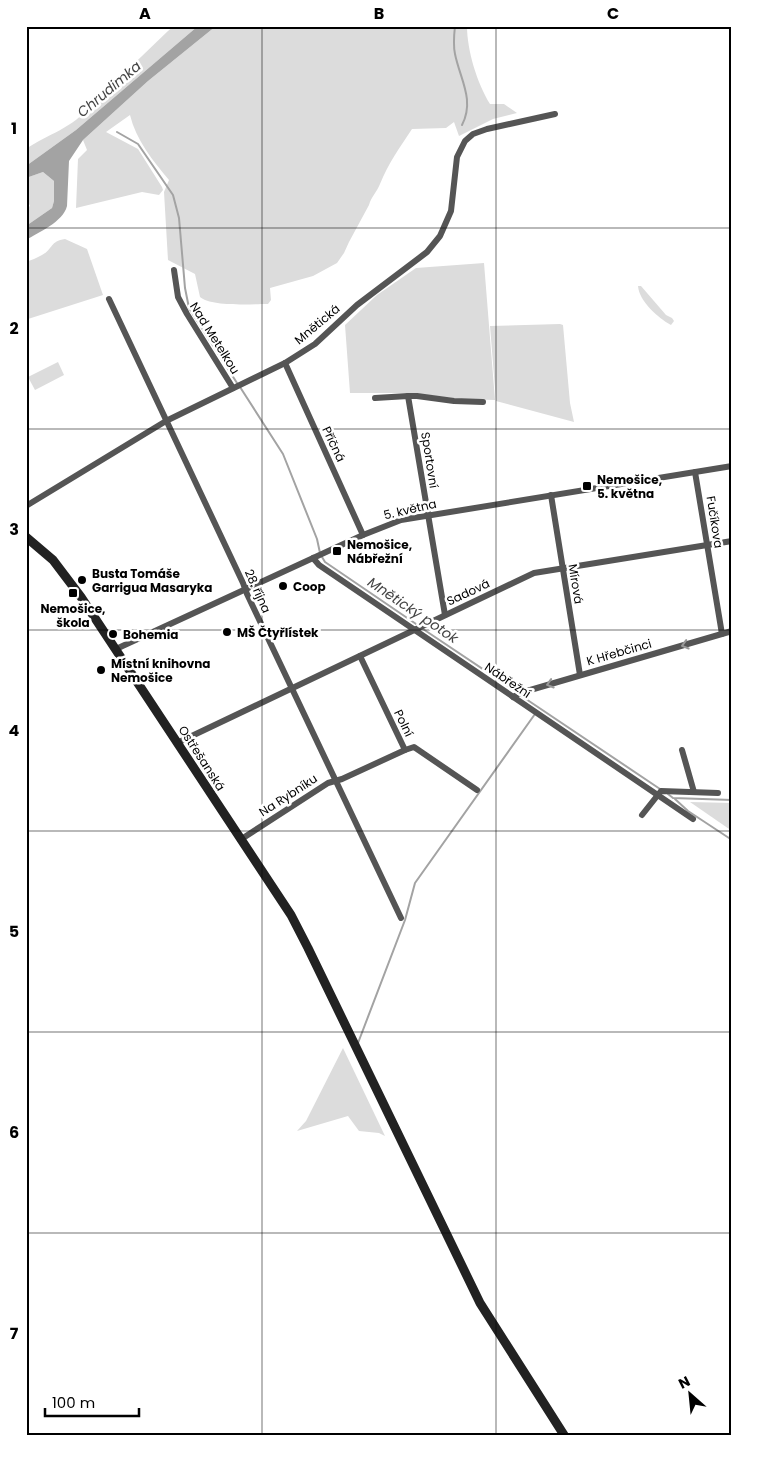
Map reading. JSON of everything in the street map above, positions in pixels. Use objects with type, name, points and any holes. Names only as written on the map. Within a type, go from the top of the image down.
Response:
[{"type":"street","name":"Mnětická","points":[[26,506],[166,421],[285,363],[315,344],[357,305],[416,261],[433,245],[448,220],[453,200],[457,157],[465,141],[473,134],[487,129],[555,114]]},
{"type":"street","name":"Nad Metelkou","points":[[174,270],[178,297],[233,388]]},
{"type":"street","name":"28. října","points":[[109,299],[401,918]]},
{"type":"street","name":"Příčná","points":[[285,363],[363,535]]},
{"type":"street","name":"Sportovní","points":[[408,396],[445,615]]},
{"type":"street","points":[[375,398],[417,396],[454,401],[483,402]]},
{"type":"street","name":"5. května","points":[[116,649],[325,552],[401,520],[732,466]]},
{"type":"street","name":"Fučíkova","points":[[695,472],[722,634]]},
{"type":"street","name":"Mírová","points":[[551,495],[580,675]]},
{"type":"street","name":"Ostřešanská","points":[[26,537],[46,553],[58,566],[116,649],[297,926],[480,1303],[564,1435]]},
{"type":"street","name":"Sadová","points":[[177,742],[534,573],[732,541]]},
{"type":"street","name":"Nábřežní","points":[[314,557],[318,565],[418,628],[692,819]]},
{"type":"street","name":"K Hřebčinci","points":[[516,695],[732,631]]},
{"type":"street","name":"Polní","points":[[360,656],[405,750],[414,747],[477,790]]},
{"type":"street","name":"Na Rybníku","points":[[240,840],[328,783],[342,779],[405,750]]},
{"type":"street","points":[[682,750],[694,792]]},
{"type":"street","points":[[642,815],[661,791],[718,793]]},
{"type":"shaded area","points":[[174,26],[198,26],[76,130],[26,166],[26,149],[76,120]]},
{"type":"shaded area","points":[[198,26],[216,26],[148,81],[83,140],[69,161],[67,206],[65,212],[56,222],[26,240],[26,226],[52,208],[54,181],[43,172],[26,178],[26,166],[76,130]]},
{"type":"shaded area","points":[[216,26],[467,26],[467,35],[474,66],[490,104],[504,104],[517,113],[493,119],[459,136],[454,122],[446,128],[412,129],[390,163],[379,187],[337,263],[313,276],[270,288],[271,300],[268,304],[232,304],[205,300],[200,297],[195,274],[168,260],[164,192],[169,180],[141,142],[130,115],[106,132],[138,149],[163,190],[159,195],[142,192],[76,208],[78,159],[87,150],[83,140],[148,81]]},
{"type":"shaded area","points":[[43,172],[54,181],[52,208],[26,226],[26,209],[30,206],[26,198],[26,178]]},
{"type":"shaded area","points":[[65,239],[87,249],[103,295],[28,319],[26,314],[26,262],[46,253],[54,243]]},
{"type":"shaded area","points":[[484,263],[495,400],[460,399],[412,393],[350,393],[345,325],[377,295],[416,268]]},
{"type":"shaded area","points":[[638,286],[641,286],[666,315],[672,318],[674,321],[671,325],[660,318],[645,303]]},
{"type":"shaded area","points":[[563,325],[570,403],[574,422],[496,401],[490,326]]},
{"type":"shaded area","points":[[58,362],[64,375],[35,390],[28,377]]},
{"type":"shaded area","points":[[690,802],[732,803],[732,831]]},
{"type":"shaded area","points":[[343,1048],[385,1136],[379,1133],[359,1131],[348,1116],[297,1131],[306,1121]]},
{"type":"waterway","points":[[455,26],[454,51],[467,98],[466,116],[462,125]]},
{"type":"waterway","name":"Mnětický potok","points":[[117,132],[138,144],[173,195],[179,218],[185,288],[189,308],[237,383]]},
{"type":"waterway","name":"Mnětický potok","points":[[240,387],[283,454],[317,539],[320,553]]},
{"type":"waterway","name":"Mnětický potok","points":[[322,557],[325,562],[419,626]]},
{"type":"waterway","name":"Mnětický potok","points":[[423,629],[517,692]]},
{"type":"waterway","name":"Mnětický potok","points":[[520,695],[660,789]]},
{"type":"waterway","points":[[358,1043],[405,920],[415,883],[535,714]]},
{"type":"waterway","name":"Mnětický potok","points":[[668,794],[673,798],[732,800]]},
{"type":"waterway","points":[[675,799],[688,811],[732,840]]},
{"type":"place","name":"Nemošice, 5. května","points":[[587,486]]},
{"type":"place","name":"Nemošice, Nábřežní","points":[[337,551]]},
{"type":"place","name":"Busta Tomáše Garrigua Masaryka","points":[[82,580]]},
{"type":"place","name":"Coop","points":[[283,586]]},
{"type":"place","name":"Nemošice, škola","points":[[73,593]]},
{"type":"place","name":"MŠ Čtyřlístek","points":[[227,632]]},
{"type":"place","name":"Bohemia","points":[[113,634]]},
{"type":"place","name":"Místní knihovna Nemošice","points":[[101,670]]},
{"type":"water label","name":"Chrudimka","points":[[109,89]]}]
